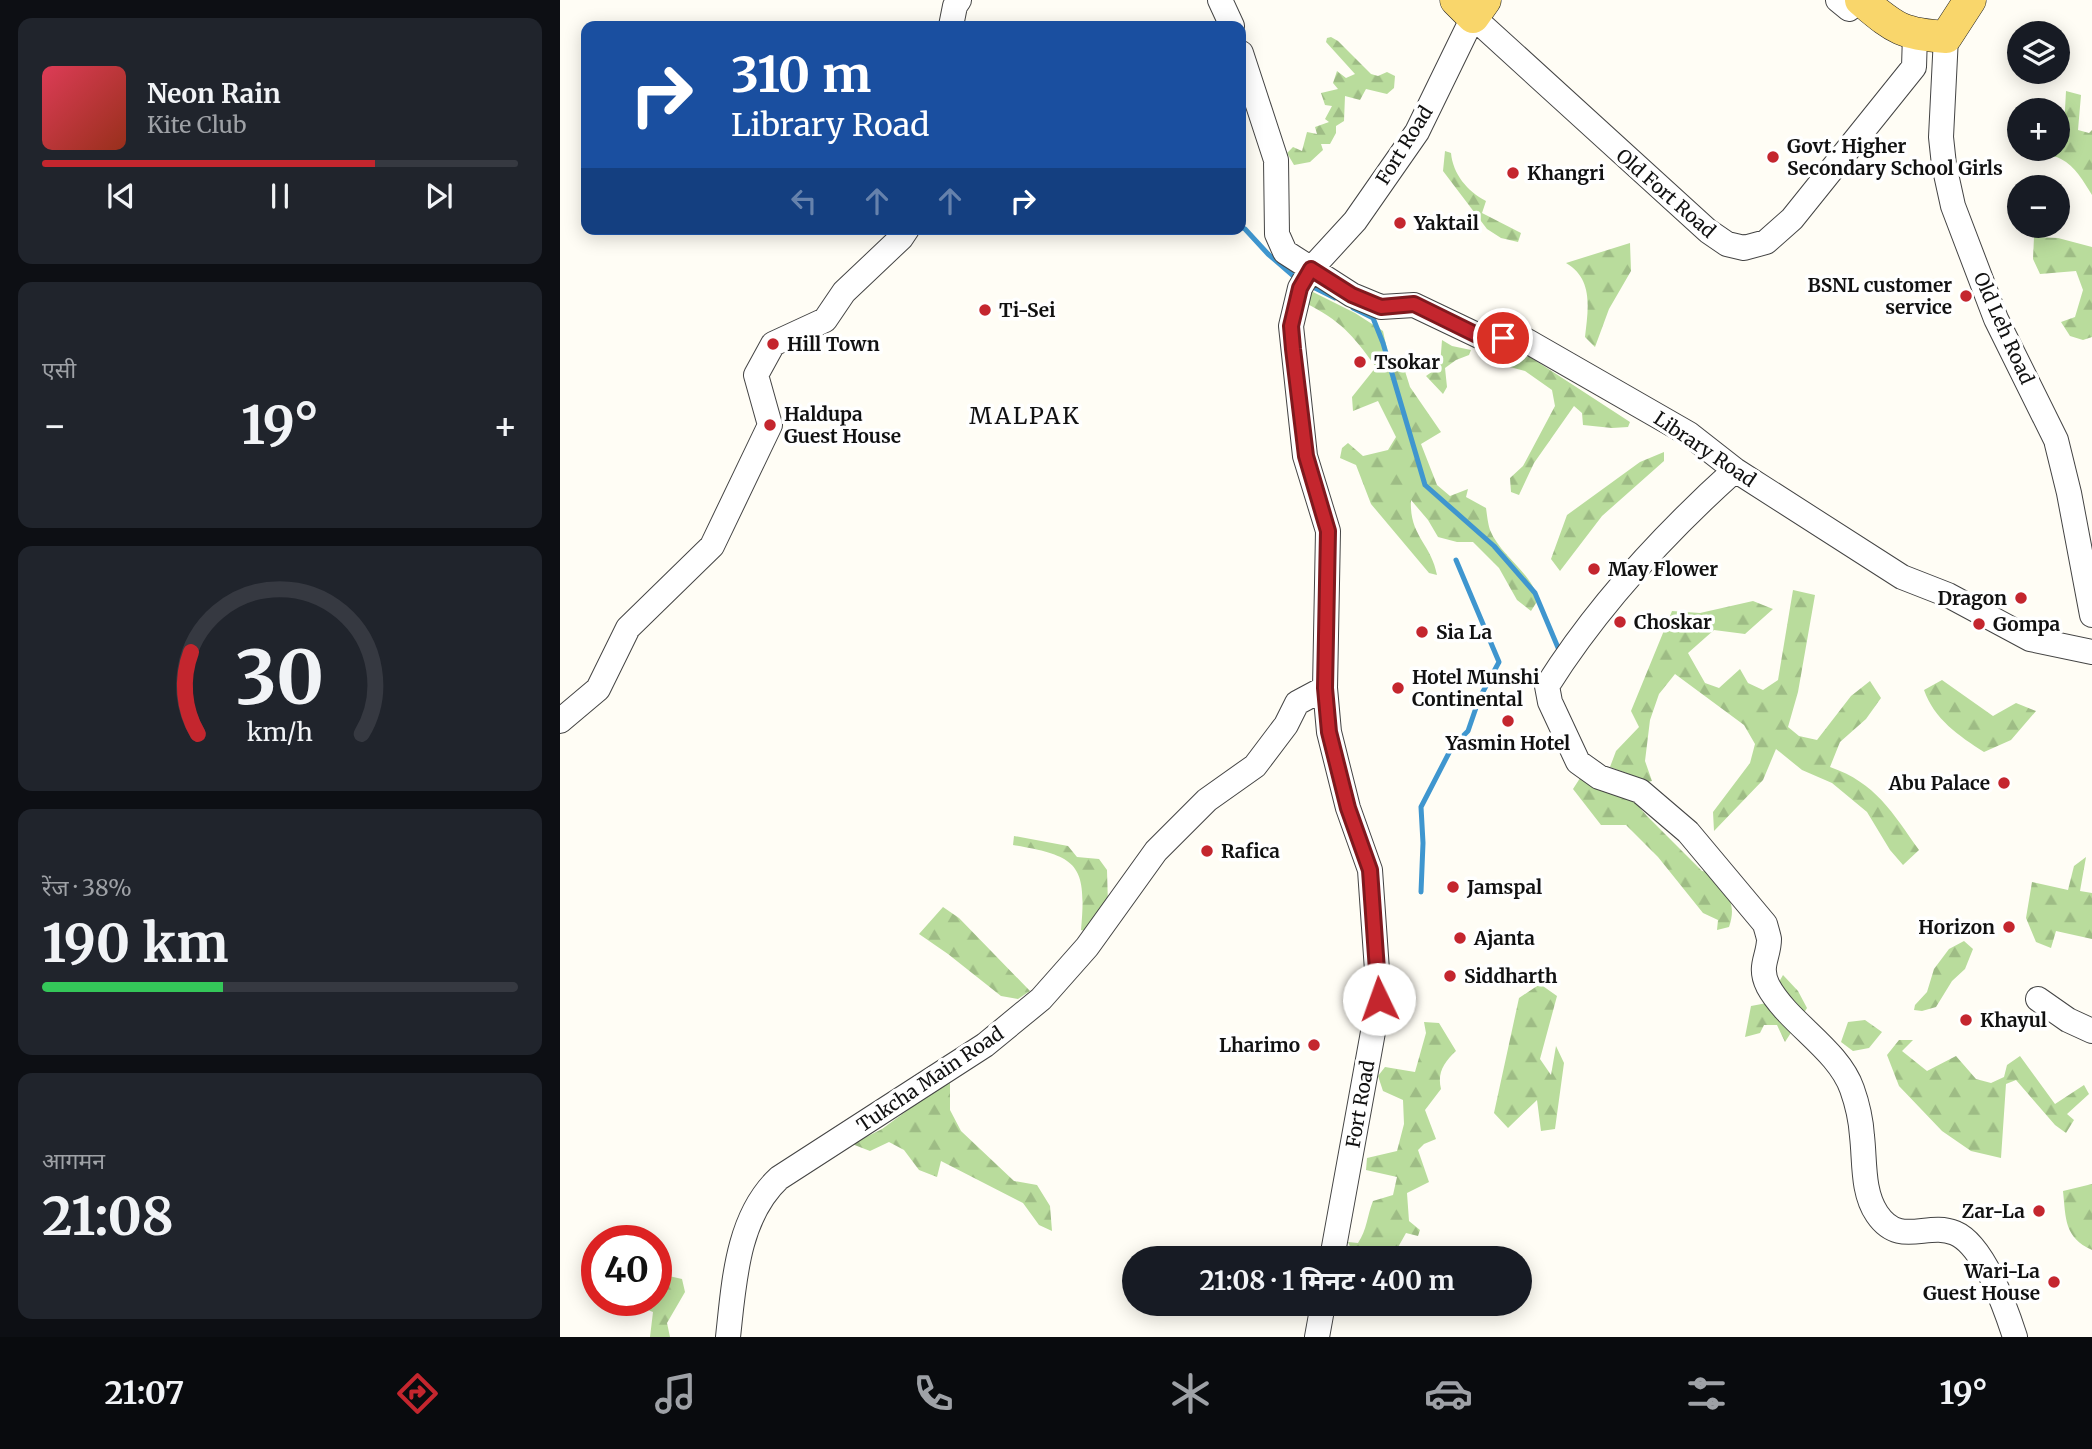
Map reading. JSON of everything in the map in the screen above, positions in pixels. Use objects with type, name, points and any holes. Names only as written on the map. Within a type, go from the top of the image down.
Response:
[{"type":"main road","points":[[1850,3],[1895,27],[1930,36],[1970,0]]},
{"type":"street","points":[[952,21],[959,0]]},
{"type":"street","points":[[1220,0],[1230,21]]},
{"type":"street","name":"Old Fort Road","points":[[1471,6],[1708,231],[1727,244],[1744,248],[1766,242],[1792,219],[1914,67],[1930,36]]},
{"type":"street","name":"Fort Road","points":[[1334,1246],[1379,999],[1370,870],[1348,808],[1329,732],[1325,688],[1328,531],[1306,456],[1291,326],[1306,279],[1355,221],[1417,132],[1471,6]]},
{"type":"street","name":"Old Leh Road","points":[[1930,36],[1944,165],[1953,206],[1996,319],[2056,440],[2092,615]]},
{"type":"street","name":"Library Road","points":[[1246,68],[1276,160],[1278,234],[1285,252],[1306,279],[1381,307],[1414,304],[1479,336],[1527,341],[1689,434],[1735,470],[1902,577],[1948,595],[2030,639],[2092,652]]},
{"type":"street","points":[[560,721],[598,689],[628,628],[712,546],[770,425],[755,375],[773,344],[825,320],[844,292],[903,235]]},
{"type":"street","points":[[1735,470],[1661,540],[1574,643],[1547,686],[1550,702],[1578,762],[1599,777],[1640,790],[1688,832],[1765,924],[1769,940],[1762,968],[1768,985],[1788,1012],[1831,1056],[1852,1087],[1862,1133],[1867,1189],[1876,1213],[1890,1228],[1904,1233],[1954,1232],[1970,1242],[2001,1296],[2015,1337]]},
{"type":"street","name":"Tukcha Main Road","points":[[728,1337],[734,1281],[746,1228],[765,1191],[779,1178],[985,1045],[1041,999],[1087,947],[1156,851],[1207,800],[1255,766],[1286,725],[1297,703],[1325,688]]},
{"type":"street","points":[[2038,999],[2068,1020],[2092,1031]]},
{"type":"street","points":[[1317,1337],[1321,1316]]},
{"type":"green space","points":[[1331,37],[1371,74],[1378,76],[1387,72],[1395,76],[1394,88],[1387,94],[1366,89],[1360,100],[1345,96],[1344,121],[1336,126],[1336,133],[1330,144],[1321,144],[1323,150],[1310,162],[1294,165],[1287,153],[1293,147],[1302,151],[1307,132],[1317,134],[1315,127],[1329,122],[1325,119],[1332,106],[1325,105],[1321,93],[1338,89],[1333,83],[1337,71],[1346,78],[1355,74],[1326,42],[1327,38]]},
{"type":"green space","points":[[2066,91],[2081,95],[2078,130],[2089,133],[2092,130],[2092,195],[2079,175],[2064,161],[2070,161],[2070,98],[2066,98]]},
{"type":"green space","points":[[1445,151],[1451,153],[1462,181],[1486,201],[1482,213],[1521,233],[1518,242],[1501,238],[1487,229],[1443,171]]},
{"type":"green space","points":[[2034,238],[2058,238],[2092,247],[2092,337],[2083,340],[2070,336],[2061,322],[2075,317],[2083,290],[2076,271],[2040,274],[2033,259]]},
{"type":"green space","points":[[1630,243],[1631,271],[1609,309],[1595,347],[1585,337],[1588,306],[1585,286],[1575,270],[1566,263]]},
{"type":"green space","points":[[1311,291],[1355,313],[1383,331],[1388,354],[1404,368],[1410,387],[1441,432],[1421,444],[1437,485],[1450,496],[1468,489],[1466,497],[1486,508],[1489,528],[1495,540],[1535,590],[1538,600],[1531,611],[1517,600],[1499,568],[1473,542],[1457,542],[1438,537],[1411,500],[1413,522],[1437,575],[1429,573],[1371,504],[1356,465],[1340,458],[1342,448],[1348,443],[1363,456],[1388,450],[1396,437],[1378,401],[1353,411],[1352,397],[1376,367],[1345,329],[1304,302]]},
{"type":"green space","points":[[1442,340],[1452,346],[1471,350],[1469,355],[1445,368],[1447,387],[1443,394],[1426,376],[1440,366]]},
{"type":"green space","points":[[1484,350],[1530,357],[1630,422],[1628,427],[1583,425],[1582,413],[1574,406],[1534,463],[1519,495],[1511,492],[1510,478],[1523,466],[1555,406],[1552,390],[1525,371],[1487,361],[1483,358]]},
{"type":"green space","points":[[1664,452],[1664,461],[1602,516],[1560,571],[1551,559],[1567,515],[1640,462]]},
{"type":"green space","points":[[1793,590],[1815,595],[1798,692],[1788,727],[1799,736],[1817,740],[1851,696],[1870,681],[1881,698],[1866,719],[1840,742],[1830,767],[1860,781],[1882,800],[1900,823],[1919,850],[1903,865],[1890,850],[1867,812],[1832,783],[1802,770],[1776,749],[1763,780],[1714,831],[1713,812],[1750,763],[1755,744],[1744,725],[1675,674],[1659,694],[1650,720],[1645,761],[1652,781],[1642,783],[1610,767],[1616,751],[1639,727],[1631,711],[1672,611],[1700,613],[1753,601],[1773,609],[1745,634],[1714,630],[1688,653],[1705,683],[1719,688],[1740,669],[1748,683],[1763,690],[1778,680]]},
{"type":"green space","points":[[1942,680],[1993,716],[2016,703],[2036,711],[2011,740],[1984,752],[1948,726],[1928,700],[1924,690]]},
{"type":"green space","points":[[1582,775],[1636,796],[1639,807],[1647,816],[1702,871],[1710,872],[1731,903],[1729,927],[1717,930],[1718,920],[1703,913],[1658,857],[1626,825],[1601,825],[1573,789]]},
{"type":"green space","points":[[1014,836],[1068,846],[1077,857],[1099,859],[1107,870],[1108,906],[1089,932],[1081,930],[1082,890],[1074,867],[1065,859],[1052,854],[1013,845]]},
{"type":"green space","points":[[2086,857],[2080,891],[2092,893],[2092,939],[2056,931],[2051,948],[2036,942],[2026,918],[2032,882],[2068,890],[2074,866]]},
{"type":"green space","points":[[943,907],[959,918],[1030,991],[1018,999],[1001,996],[919,934]]},
{"type":"green space","points":[[1964,941],[1973,949],[1965,969],[1952,981],[1936,1007],[1914,1010],[1915,1005],[1927,992],[1934,969],[1949,949]]},
{"type":"green space","points":[[1783,975],[1798,991],[1807,1008],[1785,1042],[1777,1025],[1764,1025],[1760,1033],[1745,1037],[1751,1006],[1767,1003]]},
{"type":"green space","points":[[1540,984],[1557,996],[1540,1059],[1551,1075],[1556,1046],[1564,1063],[1555,1129],[1541,1131],[1537,1100],[1508,1128],[1494,1113],[1519,998]]},
{"type":"green space","points":[[1865,1020],[1882,1032],[1869,1048],[1853,1051],[1841,1042],[1848,1022]]},
{"type":"green space","points":[[1424,1022],[1439,1023],[1456,1051],[1443,1068],[1441,1089],[1425,1110],[1436,1139],[1418,1150],[1429,1182],[1407,1193],[1409,1221],[1420,1230],[1418,1236],[1406,1233],[1399,1246],[1350,1246],[1348,1242],[1358,1243],[1373,1201],[1393,1195],[1397,1177],[1366,1170],[1367,1158],[1397,1151],[1404,1124],[1403,1100],[1383,1091],[1378,1076],[1385,1067],[1415,1072],[1426,1033]]},
{"type":"green space","points":[[1899,1040],[1913,1040],[1902,1051],[1927,1071],[1956,1056],[1976,1079],[1991,1083],[2004,1077],[2007,1065],[2020,1056],[2055,1104],[2084,1085],[2089,1094],[2067,1114],[2074,1120],[2066,1133],[2055,1125],[2016,1080],[2006,1084],[2001,1158],[1971,1151],[1942,1131],[1899,1086],[1887,1055]]},
{"type":"green space","points":[[950,1079],[950,1110],[961,1131],[1014,1181],[1037,1185],[1050,1206],[1052,1231],[1039,1225],[1023,1203],[941,1161],[937,1177],[919,1170],[904,1150],[889,1142],[870,1151],[852,1144],[882,1129]]},
{"type":"green space","points":[[2092,1184],[2092,1250],[2071,1233],[2066,1219],[2063,1191]]},
{"type":"green space","points":[[672,1277],[682,1279],[685,1292],[672,1314]]},
{"type":"green space","points":[[653,1316],[671,1316],[667,1323],[670,1337],[650,1337]]},
{"type":"waterway","points":[[1246,230],[1297,279]]},
{"type":"waterway","points":[[1309,285],[1335,298]]},
{"type":"waterway","points":[[1353,308],[1373,318],[1383,343],[1425,485],[1494,546],[1535,593],[1559,650]]},
{"type":"waterway","points":[[1421,892],[1421,807],[1452,747],[1468,731],[1479,699],[1499,662],[1456,560]]},
{"type":"place","name":"Govt. Higher Secondary School Girls","points":[[1773,157]]},
{"type":"place","name":"Khangri","points":[[1513,173]]},
{"type":"place","name":"Yaktail","points":[[1400,223]]},
{"type":"place","name":"BSNL customer service","points":[[1966,296]]},
{"type":"place","name":"Ti-Sei","points":[[985,310]]},
{"type":"place","name":"Hill Town","points":[[773,344]]},
{"type":"place","name":"Tsokar","points":[[1360,362]]},
{"type":"place","name":"Haldupa Guest House","points":[[770,425]]},
{"type":"place","name":"May Flower","points":[[1594,569]]},
{"type":"place","name":"Dragon","points":[[2021,598]]},
{"type":"place","name":"Choskar","points":[[1620,622]]},
{"type":"place","name":"Gompa","points":[[1979,624]]},
{"type":"place","name":"Sia La","points":[[1422,632]]},
{"type":"place","name":"Hotel Munshi Continental","points":[[1398,688]]},
{"type":"place","name":"Yasmin Hotel","points":[[1508,721]]},
{"type":"place","name":"Abu Palace","points":[[2004,783]]},
{"type":"place","name":"Rafica","points":[[1207,851]]},
{"type":"place","name":"Jamspal","points":[[1453,887]]},
{"type":"place","name":"Horizon","points":[[2009,927]]},
{"type":"place","name":"Ajanta","points":[[1460,938]]},
{"type":"place","name":"Siddharth","points":[[1450,976]]},
{"type":"place","name":"Khayul","points":[[1966,1020]]},
{"type":"place","name":"Lharimo","points":[[1314,1045]]},
{"type":"place","name":"Zar-La","points":[[2039,1211]]},
{"type":"place","name":"Wari-La Guest House","points":[[2054,1282]]},
{"type":"district","name":"MALPAK","points":[[1025,415]]},
{"type":"route","points":[[1379,999],[1370,870],[1348,808],[1329,732],[1325,688],[1328,531],[1306,456],[1291,326],[1300,288],[1311,269],[1352,295],[1381,307],[1414,304],[1479,336],[1503,338]]}]
